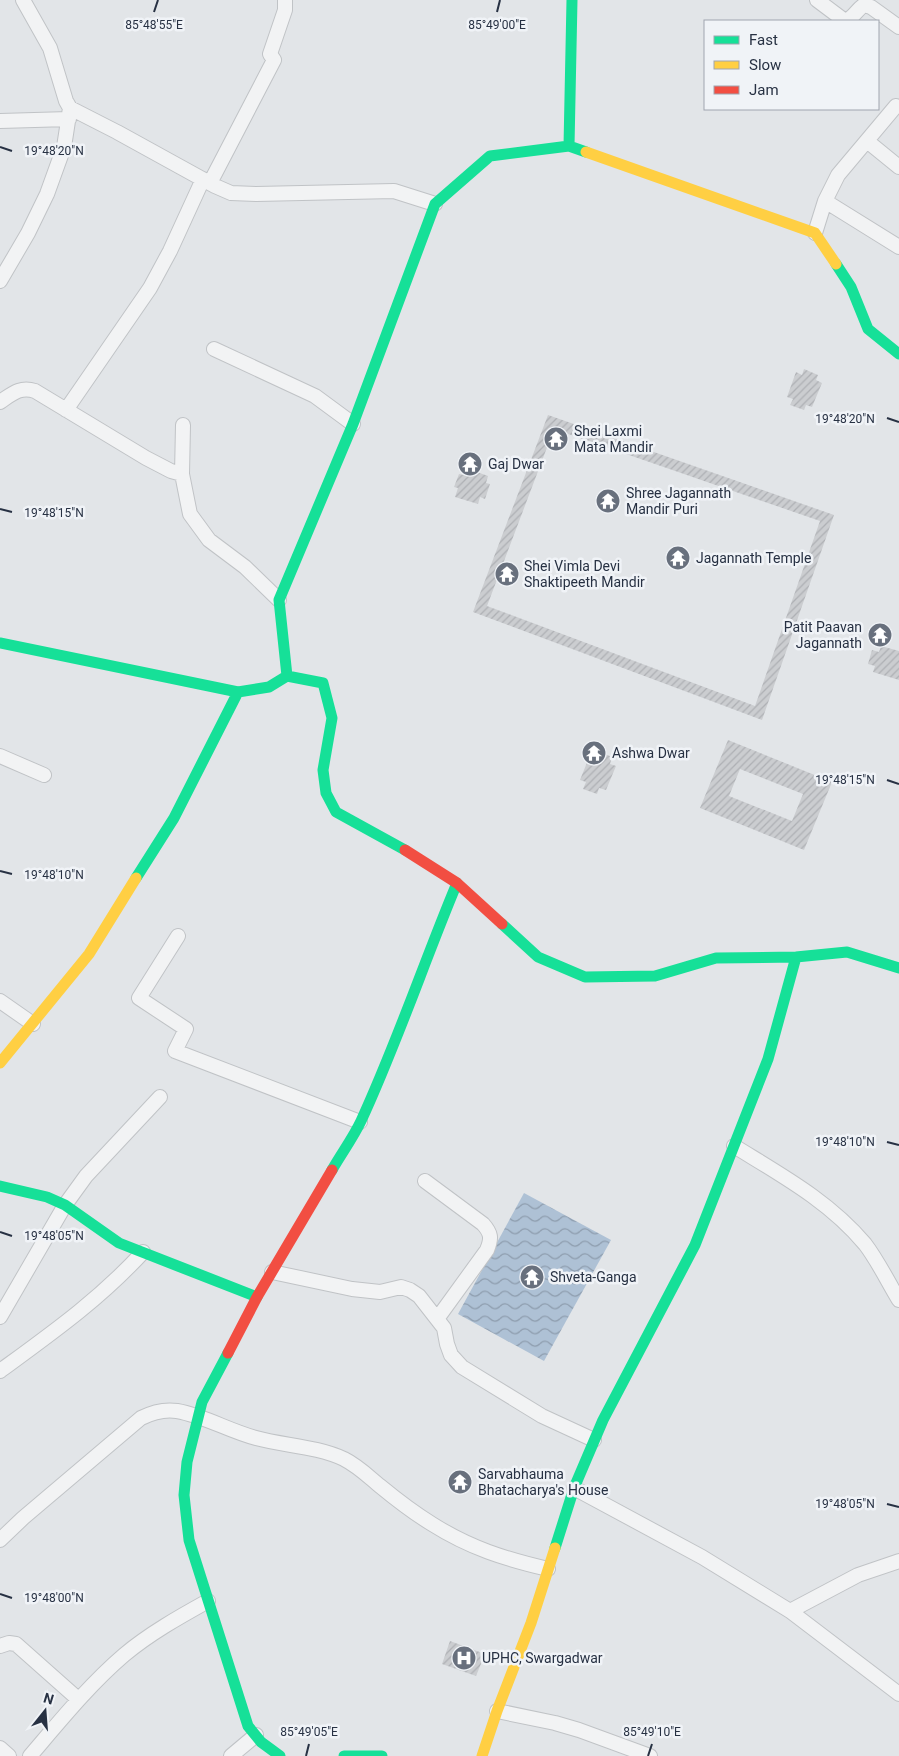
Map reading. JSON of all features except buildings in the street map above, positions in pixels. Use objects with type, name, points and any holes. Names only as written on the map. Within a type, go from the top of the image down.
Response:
[{"type":"street","points":[[0,281],[28,233],[47,194],[64,147],[70,113],[50,48],[23,0]]},
{"type":"street","points":[[66,410],[150,288],[206,181],[274,60],[270,54],[285,10],[285,0]]},
{"type":"street","points":[[569,146],[572,0]]},
{"type":"street","points":[[817,0],[845,20]]},
{"type":"street","points":[[848,20],[864,5],[871,7],[899,26]]},
{"type":"street","points":[[815,232],[825,201],[838,175],[896,106]]},
{"type":"street","points":[[0,121],[70,113],[117,132],[231,193],[394,191],[435,204]]},
{"type":"street","points":[[867,141],[899,167]]},
{"type":"street","points":[[287,676],[278,600],[352,424],[435,204],[490,156],[569,146],[815,232],[851,287],[868,329],[898,350]]},
{"type":"street","points":[[825,201],[899,247]]},
{"type":"street","points":[[214,349],[315,396],[352,424]]},
{"type":"street","points":[[0,402],[21,389],[27,388],[35,391],[146,458],[182,474]]},
{"type":"street","points":[[183,425],[182,474],[190,514],[210,540],[245,567],[278,600]]},
{"type":"street","points":[[0,643],[238,692],[269,687],[287,676],[324,683],[332,718],[323,770],[326,793],[336,812],[418,856],[457,883],[538,957],[584,977],[655,976],[716,958],[796,957],[847,952],[899,968]]},
{"type":"street","points":[[0,1063],[90,954],[174,818],[238,692]]},
{"type":"street","points":[[0,756],[44,774]]},
{"type":"street","points":[[280,1756],[261,1742],[248,1726],[208,1601],[189,1540],[184,1495],[187,1462],[202,1402],[272,1272],[360,1122],[457,883]]},
{"type":"street","points":[[178,936],[139,998],[186,1028],[175,1051],[360,1122]]},
{"type":"street","points":[[482,1756],[531,1623],[574,1488],[603,1420],[694,1245],[768,1058],[796,957]]},
{"type":"street","points":[[0,1001],[33,1024]]},
{"type":"street","points":[[0,1316],[65,1205],[86,1176],[160,1097]]},
{"type":"street","points":[[734,1146],[816,1198],[843,1220],[866,1246],[899,1300]]},
{"type":"street","points":[[425,1181],[483,1224],[490,1232],[491,1239],[487,1250],[437,1319]]},
{"type":"street","points":[[0,1186],[47,1197],[65,1205],[119,1243],[258,1297]]},
{"type":"street","points":[[0,1371],[94,1301],[120,1278],[144,1252]]},
{"type":"street","points":[[272,1272],[352,1289],[380,1292],[401,1287],[410,1290],[419,1296],[444,1328],[446,1344],[451,1355],[462,1367],[542,1416],[594,1440]]},
{"type":"street","points":[[0,1540],[23,1518],[141,1418],[152,1412],[163,1410],[198,1416],[228,1430],[258,1439],[318,1450],[342,1458],[356,1466],[432,1524],[471,1546],[508,1560],[548,1569]]},
{"type":"street","points":[[574,1488],[702,1557],[790,1611],[899,1694]]},
{"type":"street","points":[[790,1611],[858,1575],[899,1561]]},
{"type":"street","points":[[30,1756],[78,1698],[124,1654],[170,1622],[208,1601]]},
{"type":"street","points":[[0,1646],[9,1643],[16,1644],[78,1698]]},
{"type":"street","points":[[497,1712],[571,1728],[650,1756]]},
{"type":"street","points":[[232,1756],[256,1735]]},
{"type":"street","points":[[0,1748],[9,1756]]},
{"type":"street","points":[[344,1756],[382,1756]]},
{"type":"water","points":[[524,1193],[611,1240],[544,1361],[458,1314]]},
{"type":"traffic: fast","points":[[569,146],[572,0]]},
{"type":"traffic: fast","points":[[287,676],[279,600],[353,424],[435,204],[490,156],[569,146],[586,152]]},
{"type":"traffic: fast","points":[[836,264],[851,287],[868,329],[899,354]]},
{"type":"traffic: fast","points":[[0,643],[238,692],[269,687],[287,676],[323,683],[332,718],[323,770],[326,793],[336,812],[405,850]]},
{"type":"traffic: fast","points":[[136,878],[174,818],[238,692]]},
{"type":"traffic: fast","points":[[332,1170],[358,1127],[374,1092],[457,883]]},
{"type":"traffic: fast","points":[[502,924],[538,957],[585,977],[655,976],[716,958],[796,957],[847,952],[899,968]]},
{"type":"traffic: fast","points":[[555,1548],[574,1488],[603,1420],[695,1245],[768,1059],[796,957]]},
{"type":"traffic: fast","points":[[0,1186],[47,1197],[65,1205],[119,1243],[257,1297]]},
{"type":"traffic: fast","points":[[228,1353],[202,1402],[187,1462],[184,1495],[189,1540],[248,1726],[261,1742],[280,1756]]},
{"type":"traffic: fast","points":[[344,1756],[382,1756]]},
{"type":"traffic: slow","points":[[586,152],[815,233],[836,264]]},
{"type":"traffic: slow","points":[[0,1063],[89,954],[136,878]]},
{"type":"traffic: slow","points":[[482,1756],[531,1623],[555,1548]]},
{"type":"traffic: jam","points":[[405,850],[457,883],[502,924]]},
{"type":"traffic: jam","points":[[228,1353],[257,1297],[332,1170]]},
{"type":"place","name":"Shei Laxmi Mata Mandir","points":[[556,439]]},
{"type":"place","name":"Gaj Dwar","points":[[470,464]]},
{"type":"place","name":"Shree Jagannath Mandir Puri","points":[[608,501]]},
{"type":"place","name":"Jagannath Temple","points":[[678,558]]},
{"type":"place","name":"Shei Vimla Devi Shaktipeeth Mandir","points":[[507,574]]},
{"type":"place","name":"Patit Paavan Jagannath","points":[[880,635]]},
{"type":"place","name":"Ashwa Dwar","points":[[594,753]]},
{"type":"place","name":"Shveta-Ganga","points":[[532,1277]]},
{"type":"place","name":"Sarvabhauma Bhatacharya's House","points":[[460,1482]]},
{"type":"place","name":"UPHC, Swargadwar","points":[[464,1658]]}]
